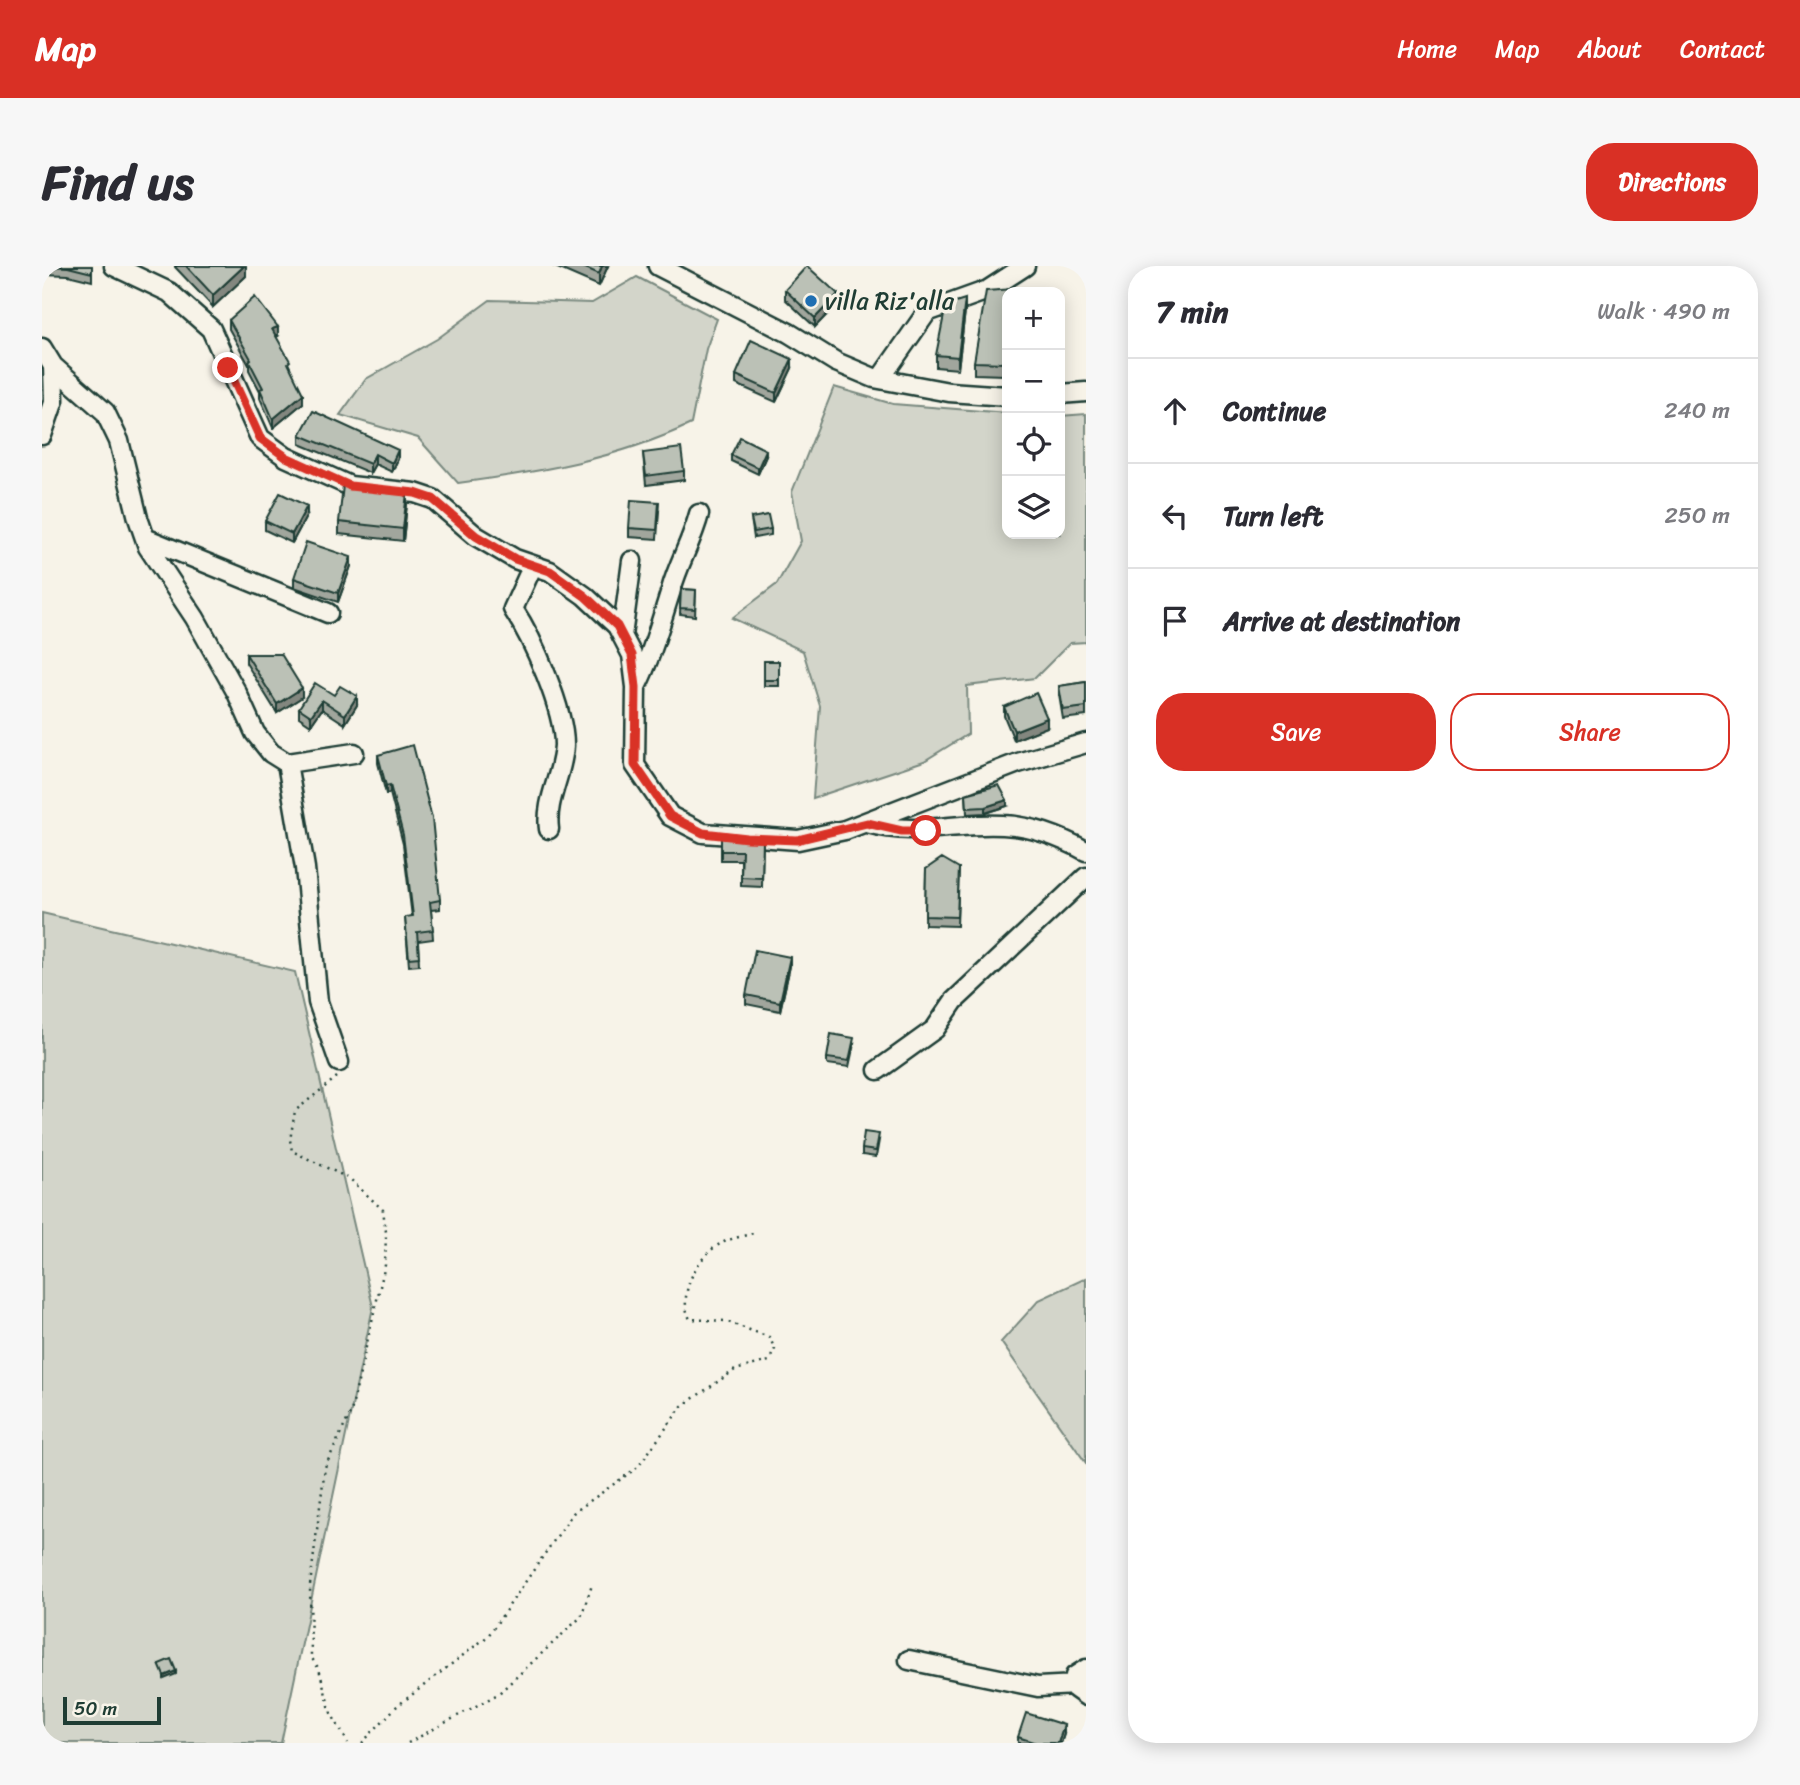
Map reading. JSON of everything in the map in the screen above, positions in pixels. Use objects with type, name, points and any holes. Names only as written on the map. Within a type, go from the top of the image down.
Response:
[{"type":"street","points":[[114,266],[130,271],[169,292],[211,329],[260,438],[286,457],[350,486],[415,493],[433,499],[476,536],[515,559],[550,571],[585,596],[617,626],[632,655],[636,687],[635,765],[670,816],[703,833],[797,840],[867,823],[1018,763],[1086,743]]},
{"type":"street","points":[[880,379],[927,312],[988,290],[1025,266]]},
{"type":"street","points":[[669,269],[789,332],[836,362],[880,379],[949,392],[1002,396]]},
{"type":"street","points":[[42,348],[53,366],[104,412],[119,441],[145,538],[195,618],[237,693],[255,733],[271,753],[287,763],[354,753]]},
{"type":"street","points":[[42,435],[54,400],[53,366]]},
{"type":"street","points":[[1065,394],[1086,392]]},
{"type":"street","points":[[636,687],[652,654],[671,590],[699,514]]},
{"type":"street","points":[[145,538],[328,613]]},
{"type":"street","points":[[622,636],[632,561]]},
{"type":"street","points":[[533,565],[513,609],[531,636],[561,723],[564,746],[547,815],[549,829]]},
{"type":"street","points":[[287,763],[305,868],[318,1002],[339,1062]]},
{"type":"street","points":[[867,823],[902,831],[1004,824],[1046,832],[1086,851]]},
{"type":"street","points":[[878,1070],[935,1029],[954,1001],[1086,877]]},
{"type":"street","points":[[909,1660],[1038,1687],[1081,1690],[1075,1676],[1086,1669]]},
{"type":"path","points":[[339,1062],[341,1075],[295,1111],[290,1140],[292,1151],[350,1179],[375,1202],[383,1210],[386,1232],[385,1265],[351,1412],[326,1467],[310,1585],[311,1657],[319,1670],[331,1713],[348,1743]]},
{"type":"path","points":[[362,1743],[396,1707],[488,1636],[573,1513],[638,1467],[682,1406],[735,1370],[769,1361],[775,1349],[769,1337],[725,1321],[690,1319],[683,1307],[684,1293],[706,1257],[719,1244],[757,1232]]},
{"type":"path","points":[[408,1743],[498,1693],[581,1617],[592,1585]]},
{"type":"shaded area","points":[[637,277],[717,319],[706,349],[691,424],[606,455],[518,474],[458,483],[418,438],[340,415],[366,379],[437,339],[490,300],[592,303]]},
{"type":"shaded area","points":[[834,387],[893,404],[1002,413],[1002,539],[1065,539],[1065,416],[1086,414],[1086,642],[1070,643],[1035,678],[967,686],[968,734],[924,761],[813,798],[820,706],[803,651],[732,618],[777,584],[801,541],[792,492]]},
{"type":"shaded area","points":[[42,913],[295,972],[373,1307],[281,1743],[42,1743]]},
{"type":"shaded area","points":[[1086,1278],[1086,1463],[1001,1342],[1039,1300]]},
{"type":"building","points":[[46,266],[92,266],[92,273],[68,267]]},
{"type":"building","points":[[186,266],[244,266],[213,295]]},
{"type":"building","points":[[581,266],[602,266],[599,274]]},
{"type":"building","name":"villa Riz'alla","points":[[807,266],[838,294],[815,318],[785,290]]},
{"type":"building","points":[[1002,290],[1002,363],[974,362],[986,291]]},
{"type":"building","points":[[255,297],[278,327],[272,329],[290,361],[288,363],[303,394],[273,419],[260,389],[263,388],[249,361],[251,359],[229,320]]},
{"type":"building","points":[[965,299],[958,357],[936,355],[946,305]]},
{"type":"building","points":[[751,340],[792,359],[776,393],[736,375]]},
{"type":"building","points":[[313,411],[398,450],[392,463],[375,454],[370,464],[300,435]]},
{"type":"building","points":[[740,437],[766,450],[758,468],[731,455]]},
{"type":"building","points":[[681,448],[684,471],[646,476],[643,453]]},
{"type":"building","points":[[343,485],[407,492],[403,529],[339,522]]},
{"type":"building","points":[[280,493],[307,506],[292,534],[265,521]]},
{"type":"building","points":[[631,500],[659,502],[657,530],[629,528]]},
{"type":"building","points":[[768,515],[771,529],[754,532],[751,518]]},
{"type":"building","points":[[306,542],[351,557],[338,593],[294,578]]},
{"type":"building","points":[[681,589],[696,590],[695,609],[680,608]]},
{"type":"building","points":[[246,654],[281,654],[302,688],[277,704]]},
{"type":"building","points":[[764,661],[779,661],[779,680],[764,680]]},
{"type":"building","points":[[1086,682],[1086,707],[1063,710],[1059,686]]},
{"type":"building","points":[[315,683],[334,695],[340,686],[357,696],[345,715],[322,700],[311,716],[299,708]]},
{"type":"building","points":[[1036,693],[1047,718],[1014,731],[1004,707]]},
{"type":"building","points":[[413,745],[432,818],[440,900],[430,902],[433,930],[417,932],[419,957],[409,958],[405,917],[413,916],[403,835],[390,785],[386,786],[378,755]]},
{"type":"building","points":[[999,785],[1007,800],[985,807],[967,808],[966,794]]},
{"type":"building","points":[[721,837],[763,840],[762,878],[741,877],[742,851],[721,851]]},
{"type":"building","points":[[942,858],[959,868],[957,917],[925,916],[926,869]]},
{"type":"building","points":[[755,950],[790,957],[780,1002],[746,995]]},
{"type":"building","points":[[831,1034],[854,1038],[849,1061],[827,1058]]},
{"type":"building","points":[[864,1132],[879,1134],[876,1151],[862,1149]]},
{"type":"building","points":[[171,1659],[176,1671],[164,1676],[159,1664]]},
{"type":"building","points":[[1026,1713],[1064,1725],[1058,1743],[1036,1743],[1018,1737]]},
{"type":"place","name":"villa Riz'alla","points":[[811,301]]},
{"type":"route","points":[[228,368],[260,438],[286,457],[350,486],[415,493],[433,499],[476,536],[515,559],[550,571],[585,596],[617,626],[632,655],[636,687],[635,765],[652,794],[670,816],[703,833],[747,838],[797,840],[867,823],[902,831],[926,831]]}]
